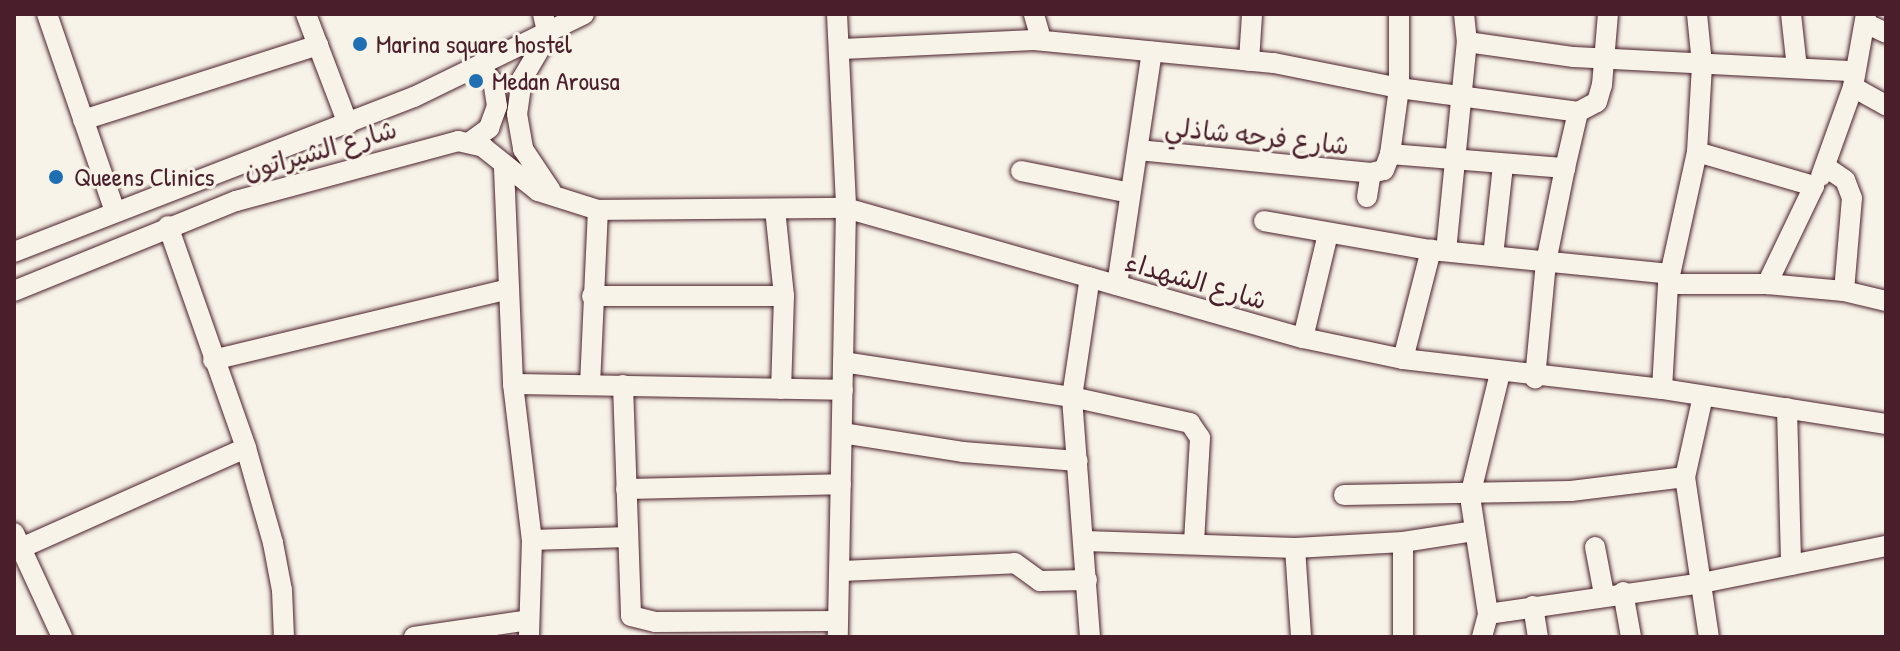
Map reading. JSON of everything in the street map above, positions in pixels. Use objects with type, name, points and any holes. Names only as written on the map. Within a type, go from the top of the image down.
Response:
[{"type":"street","points":[[47,14],[115,211]]},
{"type":"street","points":[[306,14],[348,124]]},
{"type":"street","name":"شارع الشيراتون","points":[[14,252],[348,124],[479,67],[546,21],[584,14]]},
{"type":"street","points":[[623,385],[627,605],[631,616],[642,621],[838,629],[842,571],[846,208],[842,49],[837,14]]},
{"type":"street","points":[[1034,14],[1039,32],[1034,40]]},
{"type":"street","points":[[1249,61],[1252,14]]},
{"type":"street","points":[[1367,197],[1371,173],[1384,170],[1390,154],[1399,88],[1399,14]]},
{"type":"street","points":[[1403,359],[1439,251],[1463,93],[1467,42],[1464,14]]},
{"type":"street","points":[[842,49],[1034,40],[1249,61],[1399,88],[1463,93],[1578,112],[1597,102],[1607,57],[1608,14]]},
{"type":"street","points":[[1662,389],[1669,279],[1697,152],[1702,64],[1697,14]]},
{"type":"street","points":[[1791,14],[1797,68]]},
{"type":"street","points":[[1767,284],[1826,167],[1854,79],[1865,18],[1886,33]]},
{"type":"street","points":[[546,21],[522,79],[518,131],[540,180],[567,203]]},
{"type":"street","points":[[1467,42],[1607,57],[1797,68],[1854,79],[1886,105]]},
{"type":"street","points":[[83,120],[318,45]]},
{"type":"street","points":[[1117,285],[1152,52]]},
{"type":"street","points":[[414,637],[529,628],[532,540],[513,384],[504,168],[470,142],[489,128],[497,106],[493,82],[479,67]]},
{"type":"street","points":[[1535,378],[1546,262],[1578,112]]},
{"type":"street","name":"شارع الشيراتون","points":[[14,291],[168,226],[306,179],[446,142],[470,142]]},
{"type":"street","name":"شارع فرحه شاذلي","points":[[1138,150],[1371,173]]},
{"type":"street","points":[[1697,152],[1814,186]]},
{"type":"street","points":[[1390,154],[1454,162],[1565,168]]},
{"type":"street","points":[[1493,256],[1503,165]]},
{"type":"street","points":[[1826,167],[1845,180],[1852,198],[1844,291]]},
{"type":"street","name":"شارع الشهداء","points":[[504,168],[567,203],[598,210],[846,208],[1303,338],[1403,359],[1535,378],[1662,389],[1886,424]]},
{"type":"street","points":[[1021,171],[1130,193]]},
{"type":"street","points":[[775,209],[784,296],[781,389]]},
{"type":"street","points":[[590,385],[598,210]]},
{"type":"street","points":[[1264,221],[1439,251],[1669,279],[1844,291],[1886,301]]},
{"type":"street","points":[[168,226],[246,448],[280,578],[282,637]]},
{"type":"street","points":[[1303,338],[1328,234]]},
{"type":"street","points":[[1090,277],[1072,397],[1090,637]]},
{"type":"street","points":[[213,360],[508,289]]},
{"type":"street","points":[[592,296],[784,296]]},
{"type":"street","points":[[843,362],[1072,397],[1195,428],[1200,438],[1194,542]]},
{"type":"street","points":[[1482,637],[1488,614],[1470,496],[1500,373]]},
{"type":"street","points":[[513,384],[843,390]]},
{"type":"street","points":[[1703,396],[1685,477],[1697,584],[1709,637]]},
{"type":"street","points":[[1787,408],[1791,565]]},
{"type":"street","points":[[842,433],[963,452],[1078,461]]},
{"type":"street","points":[[62,637],[17,540],[246,448]]},
{"type":"street","points":[[1344,495],[1470,496],[1685,477]]},
{"type":"street","points":[[626,489],[841,484]]},
{"type":"street","points":[[1085,541],[1194,542],[1295,548],[1403,542],[1475,531]]},
{"type":"street","points":[[532,540],[627,537]]},
{"type":"street","points":[[1403,542],[1403,637]]},
{"type":"street","points":[[1488,614],[1614,593],[1697,584],[1886,546]]},
{"type":"street","points":[[1595,547],[1631,637]]},
{"type":"street","points":[[1295,548],[1301,637]]},
{"type":"street","points":[[842,571],[1015,563],[1040,581],[1087,580]]},
{"type":"street","points":[[1533,606],[1538,637]]},
{"type":"place","name":"Marina square hostel","points":[[360,44]]},
{"type":"place","name":"Medan Arousa","points":[[476,81]]},
{"type":"place","name":"Queens Clinics","points":[[56,177]]}]
